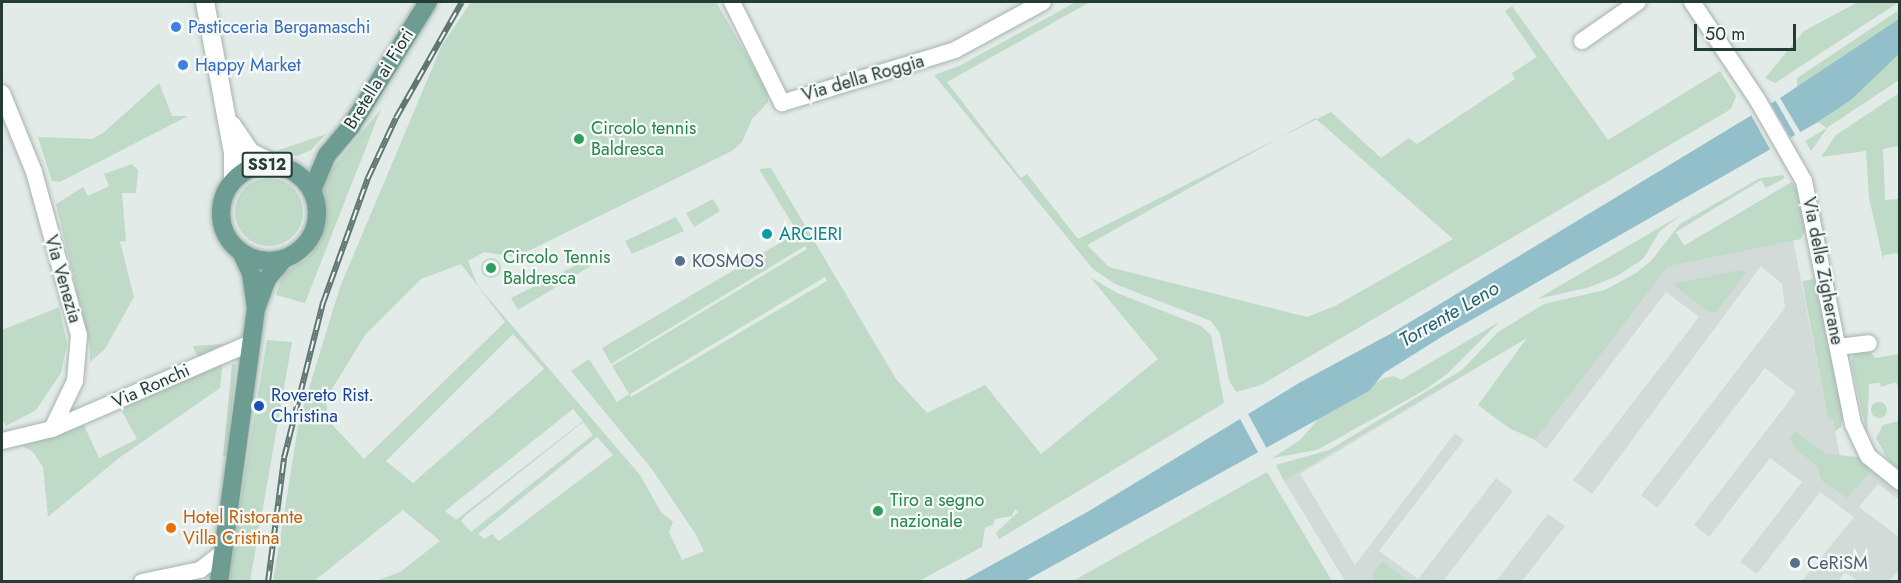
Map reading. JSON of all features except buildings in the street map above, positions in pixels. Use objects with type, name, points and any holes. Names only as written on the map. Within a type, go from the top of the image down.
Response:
[{"type":"main road","name":"SS12","points":[[205,2],[233,153],[232,182]]},
{"type":"main road","name":"Bretella ai Fiori","points":[[312,190],[327,154],[351,126],[428,2]]},
{"type":"main road","name":"SS12","points":[[219,582],[256,309],[267,279],[284,260],[299,251],[314,231],[317,206],[312,190],[296,172],[250,152],[227,119]]},
{"type":"main road","name":"Bretella ai Fiori","points":[[296,172],[327,154]]},
{"type":"main road","name":"SS12","points":[[256,309],[251,273],[242,254],[227,238],[222,226],[223,198],[232,182],[250,169],[277,165]]},
{"type":"main road","points":[[242,254],[259,261],[284,260]]},
{"type":"street","name":"Via della Roggia","points":[[732,2],[782,103],[955,50],[1043,2]]},
{"type":"street","points":[[1582,41],[1638,2]]},
{"type":"street","name":"Via delle Zigherane","points":[[1692,2],[1788,152],[1809,196],[1838,347],[1860,443],[1874,463],[1899,482]]},
{"type":"street","name":"Via Venezia","points":[[2,93],[33,172],[79,335],[75,381],[52,429]]},
{"type":"street","points":[[1838,347],[1865,340]]},
{"type":"street","name":"Via Ronchi","points":[[52,429],[250,343]]},
{"type":"street","points":[[8,440],[52,429]]},
{"type":"street","points":[[142,582],[166,581],[206,568],[222,554]]},
{"type":"shaded area","points":[[1792,182],[1797,190],[1791,229],[1828,419],[1833,418],[1842,469],[1859,457],[1899,493],[1899,500],[1878,484],[1859,507],[1899,537],[1899,570],[1889,581],[1858,581],[1845,572],[1838,581],[1802,581],[1854,517],[1820,492],[1757,574],[1740,562],[1802,482],[1770,458],[1709,537],[1694,525],[1796,392],[1765,368],[1657,508],[1641,495],[1785,308],[1782,284],[1761,266],[1592,494],[1573,480],[1699,317],[1666,292],[1546,449],[1529,436],[1509,428],[1527,338],[1300,474],[1355,565],[1455,433],[1464,440],[1379,551],[1418,579],[1496,478],[1513,491],[1443,581],[1345,581],[1284,481]]},
{"type":"shaded area","points":[[1548,514],[1565,526],[1522,581],[1496,581]]},
{"type":"green space","points":[[471,2],[716,2],[767,90],[768,102],[752,119],[742,142],[732,151],[516,257],[484,252],[468,261],[478,286],[640,475],[661,512],[673,522],[669,532],[682,560],[704,551],[695,533],[651,468],[571,371],[589,359],[617,402],[629,394],[612,366],[807,249],[805,246],[611,364],[602,348],[790,237],[796,230],[759,169],[771,168],[896,379],[927,413],[985,385],[1041,454],[1158,359],[1090,277],[1117,293],[1201,326],[1211,335],[1224,403],[999,539],[996,533],[1018,512],[1015,509],[1012,516],[995,519],[993,525],[985,527],[982,547],[919,581],[376,581],[400,572],[440,541],[403,510],[314,581],[273,582],[299,421],[340,287],[442,45]],"holes":[[[461,264],[505,322],[364,459],[328,420],[326,399],[365,335],[421,279]],[[825,277],[827,281],[631,397],[630,394]],[[513,334],[544,369],[413,483],[386,461]],[[573,409],[583,421],[456,520],[445,511]],[[583,422],[593,435],[471,532],[461,521]],[[597,437],[613,455],[499,541],[492,534],[484,539],[478,534]]]},
{"type":"green space","points":[[1076,2],[1090,2],[947,82],[1021,178],[1027,174],[1078,239],[1278,139],[1087,245],[1109,267],[1307,317],[1335,306],[1453,239],[1316,119],[1331,112],[1381,158],[1409,138],[1417,144],[1515,79],[1512,73],[1537,57],[1505,11],[1512,6],[1608,140],[1720,71],[1736,96],[1731,109],[1261,385],[1236,392],[1229,380],[1220,333],[1211,321],[1115,284],[1093,269],[934,75],[959,66]]},
{"type":"green space","points":[[1858,2],[1899,2],[1775,83],[1765,78],[1804,31]]},
{"type":"green space","points":[[1899,10],[1899,19],[1886,30],[1797,87],[1797,78]]},
{"type":"green space","points":[[1899,54],[1899,80],[1828,127],[1811,151],[1805,141],[1827,128],[1818,122],[1851,100]]},
{"type":"green space","points":[[159,83],[172,116],[188,116],[60,182],[52,181],[38,137],[92,139],[103,133]]},
{"type":"green space","points":[[1899,93],[1899,146],[1883,149],[1885,200],[1899,199],[1899,253],[1884,255],[1883,259],[1869,198],[1866,151],[1821,157],[1836,135]]},
{"type":"green space","points":[[381,109],[305,303],[276,295],[283,273],[307,259],[320,241],[323,217],[319,190],[326,176]]},
{"type":"green space","points":[[326,134],[311,150],[297,156],[270,153]]},
{"type":"green space","points":[[132,164],[138,170],[136,193],[122,193],[126,241],[120,242],[134,297],[105,349],[90,362],[90,347],[56,204],[83,187],[88,196],[109,186],[104,174]]},
{"type":"green space","points":[[1783,175],[1785,178],[1766,188],[1761,180],[1676,232],[1684,246],[1792,182],[1802,200],[1805,230],[1801,239],[1668,266],[1535,440],[1509,428],[1478,405],[1527,338],[1284,481],[1276,465],[1329,450],[1462,370],[1498,332],[1544,304],[1605,290],[1636,273],[1651,261],[1680,224],[1760,178]]},
{"type":"green space","points":[[269,178],[282,181],[293,188],[300,199],[303,212],[300,225],[293,236],[282,243],[269,246],[256,243],[245,236],[238,225],[235,212],[238,199],[245,188],[256,181]]},
{"type":"green space","points":[[713,199],[720,211],[694,227],[686,213]]},
{"type":"green space","points":[[1681,215],[1660,231],[1643,259],[1617,276],[1587,288],[1537,299]]},
{"type":"green space","points":[[676,217],[684,231],[632,254],[625,241]]},
{"type":"green space","points":[[602,252],[609,255],[518,310],[511,298]]},
{"type":"green space","name":"Circolo Tennis Baldresca","points":[[491,258],[498,261],[501,268],[498,275],[491,278],[484,275],[481,268],[484,261]]},
{"type":"green space","points":[[1740,270],[1746,272],[1716,312],[1707,311],[1673,284]]},
{"type":"green space","points":[[1814,279],[1843,415],[1841,427],[1835,431],[1833,419],[1828,419],[1802,281]]},
{"type":"green space","points":[[59,307],[67,344],[61,373],[36,410],[6,426],[2,420],[2,330]]},
{"type":"green space","points":[[1499,322],[1447,374],[1423,391],[1317,450],[1272,458],[1299,441],[1321,416],[1384,378],[1394,376],[1401,380]]},
{"type":"green space","points":[[267,340],[292,342],[250,581],[227,582]]},
{"type":"green space","points":[[224,344],[198,358],[193,346]]},
{"type":"green space","points":[[1869,350],[1875,358],[1899,354],[1899,391],[1896,382],[1881,387],[1880,383],[1869,384],[1867,435],[1851,361],[1854,354]]},
{"type":"green space","points":[[223,362],[220,388],[119,458],[48,517],[43,467],[33,452],[23,446],[84,425],[99,458],[137,439],[119,406]]},
{"type":"green space","points":[[232,364],[236,364],[227,456],[223,456]]},
{"type":"green space","points":[[1879,402],[1887,410],[1879,418],[1871,410]]},
{"type":"green space","points":[[1899,421],[1899,469],[1888,460],[1876,438],[1883,425]]},
{"type":"green space","points":[[1796,432],[1826,454],[1859,457],[1871,471],[1847,498],[1821,480],[1817,466],[1797,450],[1790,438]]},
{"type":"green space","points":[[1267,472],[1332,581],[1073,581]]},
{"type":"green space","points":[[1382,561],[1409,581],[1373,581],[1373,574]]},
{"type":"water","name":"Torrente Leno","points":[[1899,19],[1899,54],[1851,100],[1818,122],[1443,336],[1384,373],[1369,391],[1025,581],[961,582],[1089,511],[1299,383],[1392,333],[1780,98]]},
{"type":"pier","points":[[1778,96],[1802,135],[1797,138],[1774,98]]},
{"type":"pier","points":[[1769,101],[1792,140],[1771,151],[1750,113]]},
{"type":"pier","points":[[1247,412],[1267,449],[1259,454],[1239,417]]},
{"type":"railway","points":[[268,582],[284,458],[323,303],[368,178],[396,118],[462,2]]},
{"type":"place","name":"Pasticceria Bergamaschi","points":[[176,27]]},
{"type":"place","name":"Happy Market","points":[[183,65]]},
{"type":"place","name":"Circolo tennis Baldresca","points":[[579,139]]},
{"type":"place","name":"ARCIERI","points":[[767,234]]},
{"type":"place","name":"KOSMOS","points":[[680,261]]},
{"type":"place","name":"Circolo Tennis Baldresca","points":[[491,268]]},
{"type":"place","name":"Rovereto Rist. Christina","points":[[259,406]]},
{"type":"place","name":"Tiro a segno nazionale","points":[[878,511]]},
{"type":"place","name":"Hotel Ristorante Villa Cristina","points":[[171,528]]},
{"type":"place","name":"CeRiSM","points":[[1795,563]]}]
